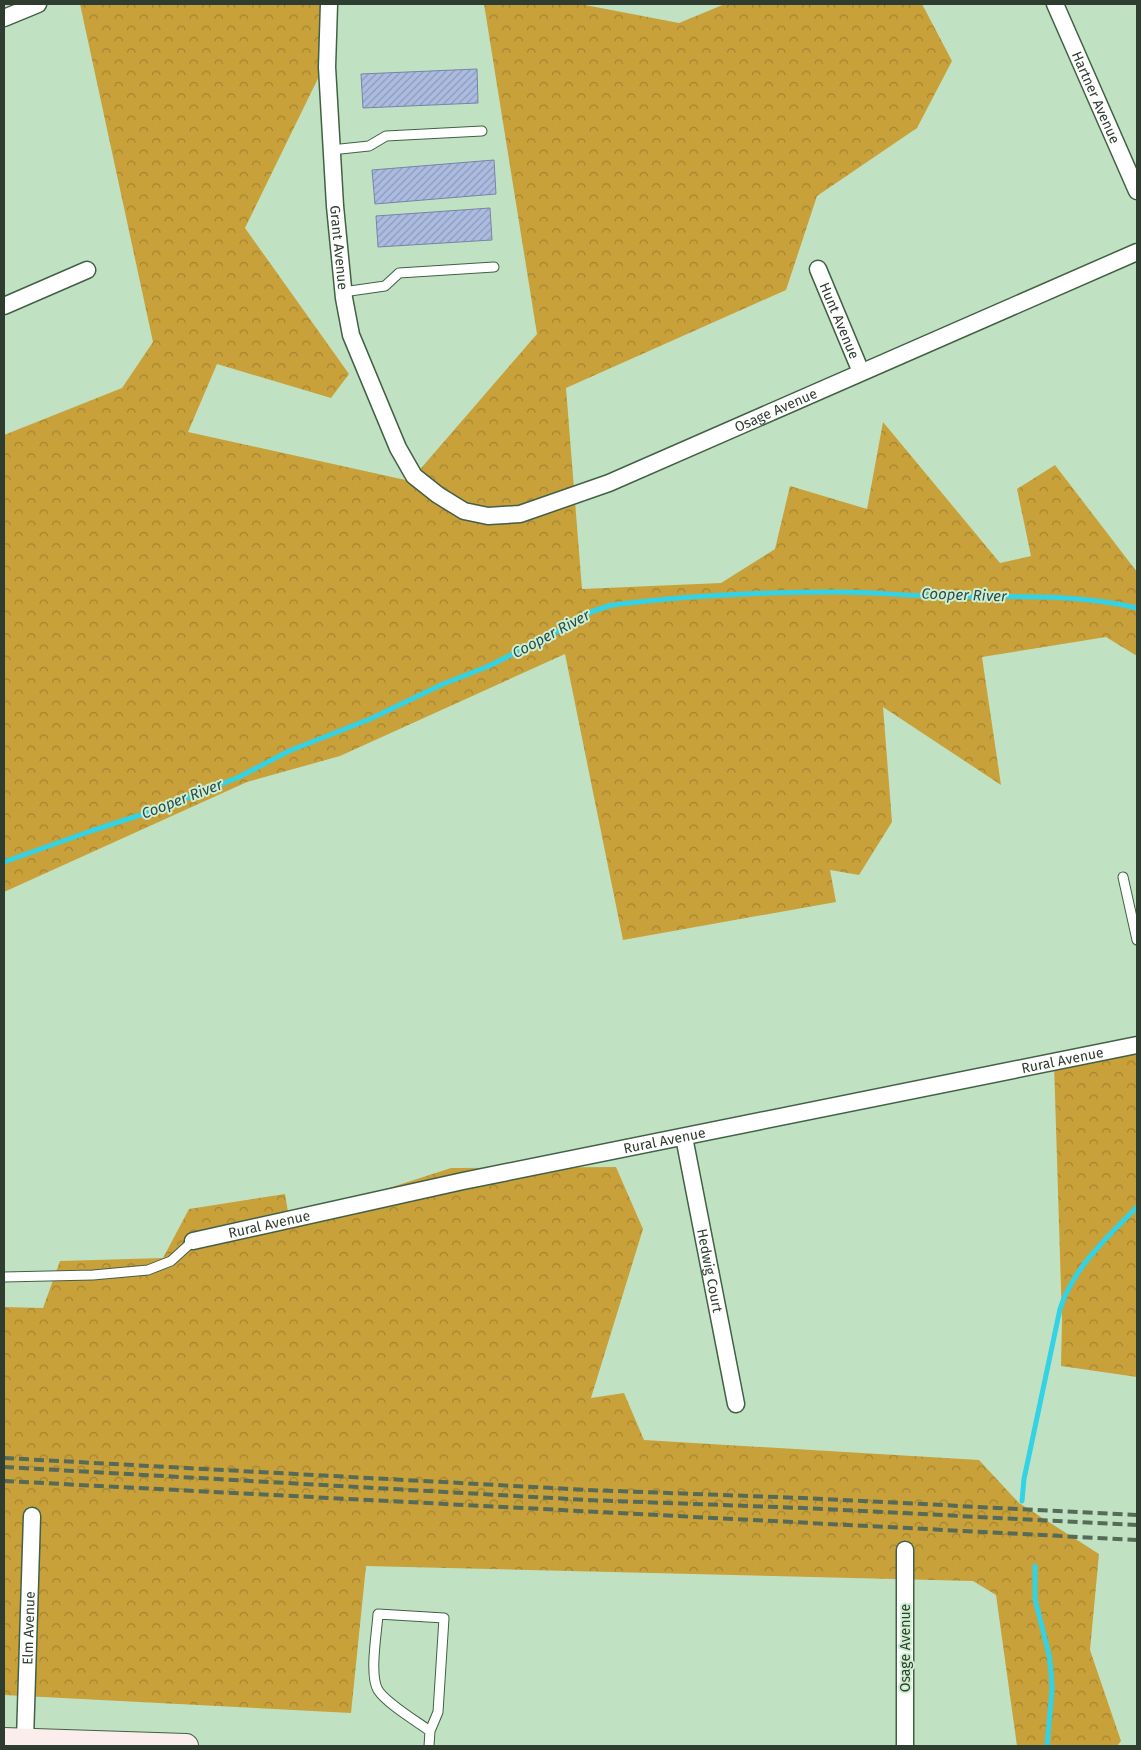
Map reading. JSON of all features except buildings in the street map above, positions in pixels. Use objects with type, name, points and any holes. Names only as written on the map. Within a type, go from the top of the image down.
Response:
[{"type":"main road","points":[[14,1740],[186,1746]]},
{"type":"street","points":[[4,18],[38,4]]},
{"type":"street","name":"Grant Avenue","points":[[329,4],[327,68],[334,206],[343,292],[351,335],[398,448],[414,476]]},
{"type":"street","name":"Hartner Avenue","points":[[1056,4],[1137,191]]},
{"type":"street","name":"Osage Avenue","points":[[414,476],[438,495],[464,511],[488,516],[520,514],[608,483],[1137,252]]},
{"type":"street","name":"Hunt Avenue","points":[[818,269],[861,372]]},
{"type":"street","points":[[4,306],[87,270]]},
{"type":"street","name":"Rural Avenue","points":[[193,1240],[463,1181],[1137,1045]]},
{"type":"street","name":"Hedwig Court","points":[[684,1137],[736,1404]]},
{"type":"street","name":"Elm Avenue","points":[[14,1740],[32,1516]]},
{"type":"street","name":"Osage Avenue","points":[[905,1550],[905,1746]]},
{"type":"lane","points":[[331,150],[369,146],[386,136],[482,131]]},
{"type":"lane","points":[[343,292],[384,286],[399,272],[494,267]]},
{"type":"lane","points":[[1123,877],[1137,940]]},
{"type":"lane","points":[[4,1277],[93,1275],[148,1270],[171,1261],[193,1240]]},
{"type":"lane","points":[[429,1746],[430,1731],[438,1712],[444,1618],[378,1614],[373,1676],[378,1690],[385,1699],[430,1731]]},
{"type":"green space","points":[[80,4],[337,4],[325,64],[245,228],[349,374],[331,398],[217,364],[188,432],[410,481],[537,334],[484,4],[580,4],[679,23],[725,4],[922,4],[952,61],[917,128],[817,196],[786,290],[566,388],[582,589],[721,583],[775,549],[790,486],[867,509],[883,422],[1000,563],[1031,556],[1017,489],[1055,465],[1137,572],[1137,656],[1106,637],[982,657],[1001,785],[883,707],[892,822],[859,875],[830,870],[836,902],[623,940],[565,654],[340,756],[247,782],[4,892],[4,435],[122,388],[153,342]]},
{"type":"green space","points":[[1137,1048],[1137,1377],[1061,1366],[1062,1320],[1054,1063]]},
{"type":"green space","points":[[616,1167],[643,1229],[591,1398],[624,1393],[644,1440],[979,1460],[1019,1503],[1099,1554],[1090,1650],[1121,1741],[1117,1746],[1017,1746],[996,1595],[973,1581],[366,1566],[351,1713],[4,1695],[4,1307],[43,1308],[60,1261],[163,1258],[189,1209],[285,1194],[289,1218],[451,1168]]},
{"type":"waterway","name":"Cooper River","points":[[4,862],[165,807],[239,777],[289,751],[370,719],[443,684],[489,666],[568,626],[593,611],[612,605],[725,595],[862,592],[930,596],[1060,598],[1111,603],[1137,608]]},
{"type":"waterway","points":[[1022,1501],[1024,1479],[1060,1309],[1073,1280],[1082,1266],[1137,1207]]},
{"type":"waterway","points":[[1035,1566],[1035,1599],[1049,1655],[1051,1671],[1052,1689],[1047,1746]]},
{"type":"railway","points":[[4,1458],[588,1490],[803,1498],[1137,1515]]},
{"type":"railway","points":[[4,1467],[587,1500],[803,1508],[1137,1525]]},
{"type":"railway","points":[[4,1481],[1137,1540]]}]
